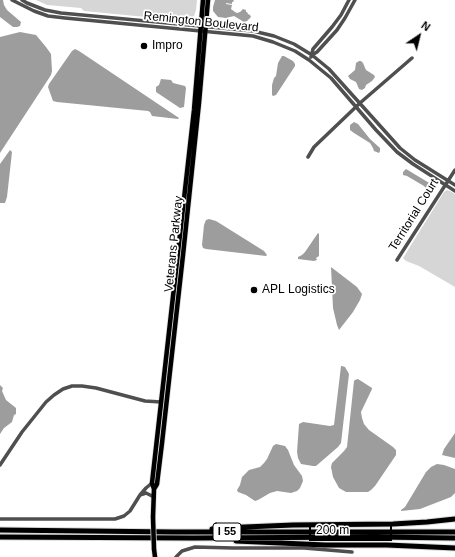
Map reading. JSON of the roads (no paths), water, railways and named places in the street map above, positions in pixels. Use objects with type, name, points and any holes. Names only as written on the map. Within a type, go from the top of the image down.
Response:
[{"type":"highway","points":[[193,532],[221,528],[337,524],[394,524],[455,520]]},
{"type":"highway","name":"I 55","points":[[0,530],[455,532]]},
{"type":"highway","name":"I 55","points":[[0,537],[455,538]]},
{"type":"highway","points":[[193,538],[325,545],[387,545],[455,548]]},
{"type":"main road","name":"Veterans Parkway","points":[[154,489],[161,450],[199,103],[203,0]]},
{"type":"main road","name":"Veterans Parkway","points":[[155,557],[153,517],[154,489],[152,483],[203,29],[208,0]]},
{"type":"street","name":"Remington Boulevard","points":[[12,0],[48,16],[203,29],[252,31],[274,36],[294,44],[312,55],[329,69],[400,148],[415,160],[455,185]]},
{"type":"street","name":"Remington Boulevard","points":[[22,0],[45,10],[61,13],[253,36],[295,51],[309,60],[331,78],[397,152],[455,191]]},
{"type":"street","points":[[309,60],[313,49],[341,15],[349,0]]},
{"type":"street","points":[[312,55],[317,52],[337,30],[355,0]]},
{"type":"street","points":[[308,157],[314,147],[360,103],[412,58]]},
{"type":"street","name":"Territorial Court","points":[[397,260],[455,170]]},
{"type":"street","points":[[0,465],[22,432],[46,402],[63,389],[72,386],[96,388],[145,400],[161,402]]},
{"type":"street","points":[[0,519],[115,519],[124,516],[130,511],[142,491],[152,483]]},
{"type":"street","points":[[140,495],[146,493],[154,497]]},
{"type":"street","points":[[176,557],[182,551],[194,547],[304,548],[352,552]]},
{"type":"place","name":"Impro","points":[[144,46]]},
{"type":"place","name":"APL Logistics","points":[[254,290]]}]
